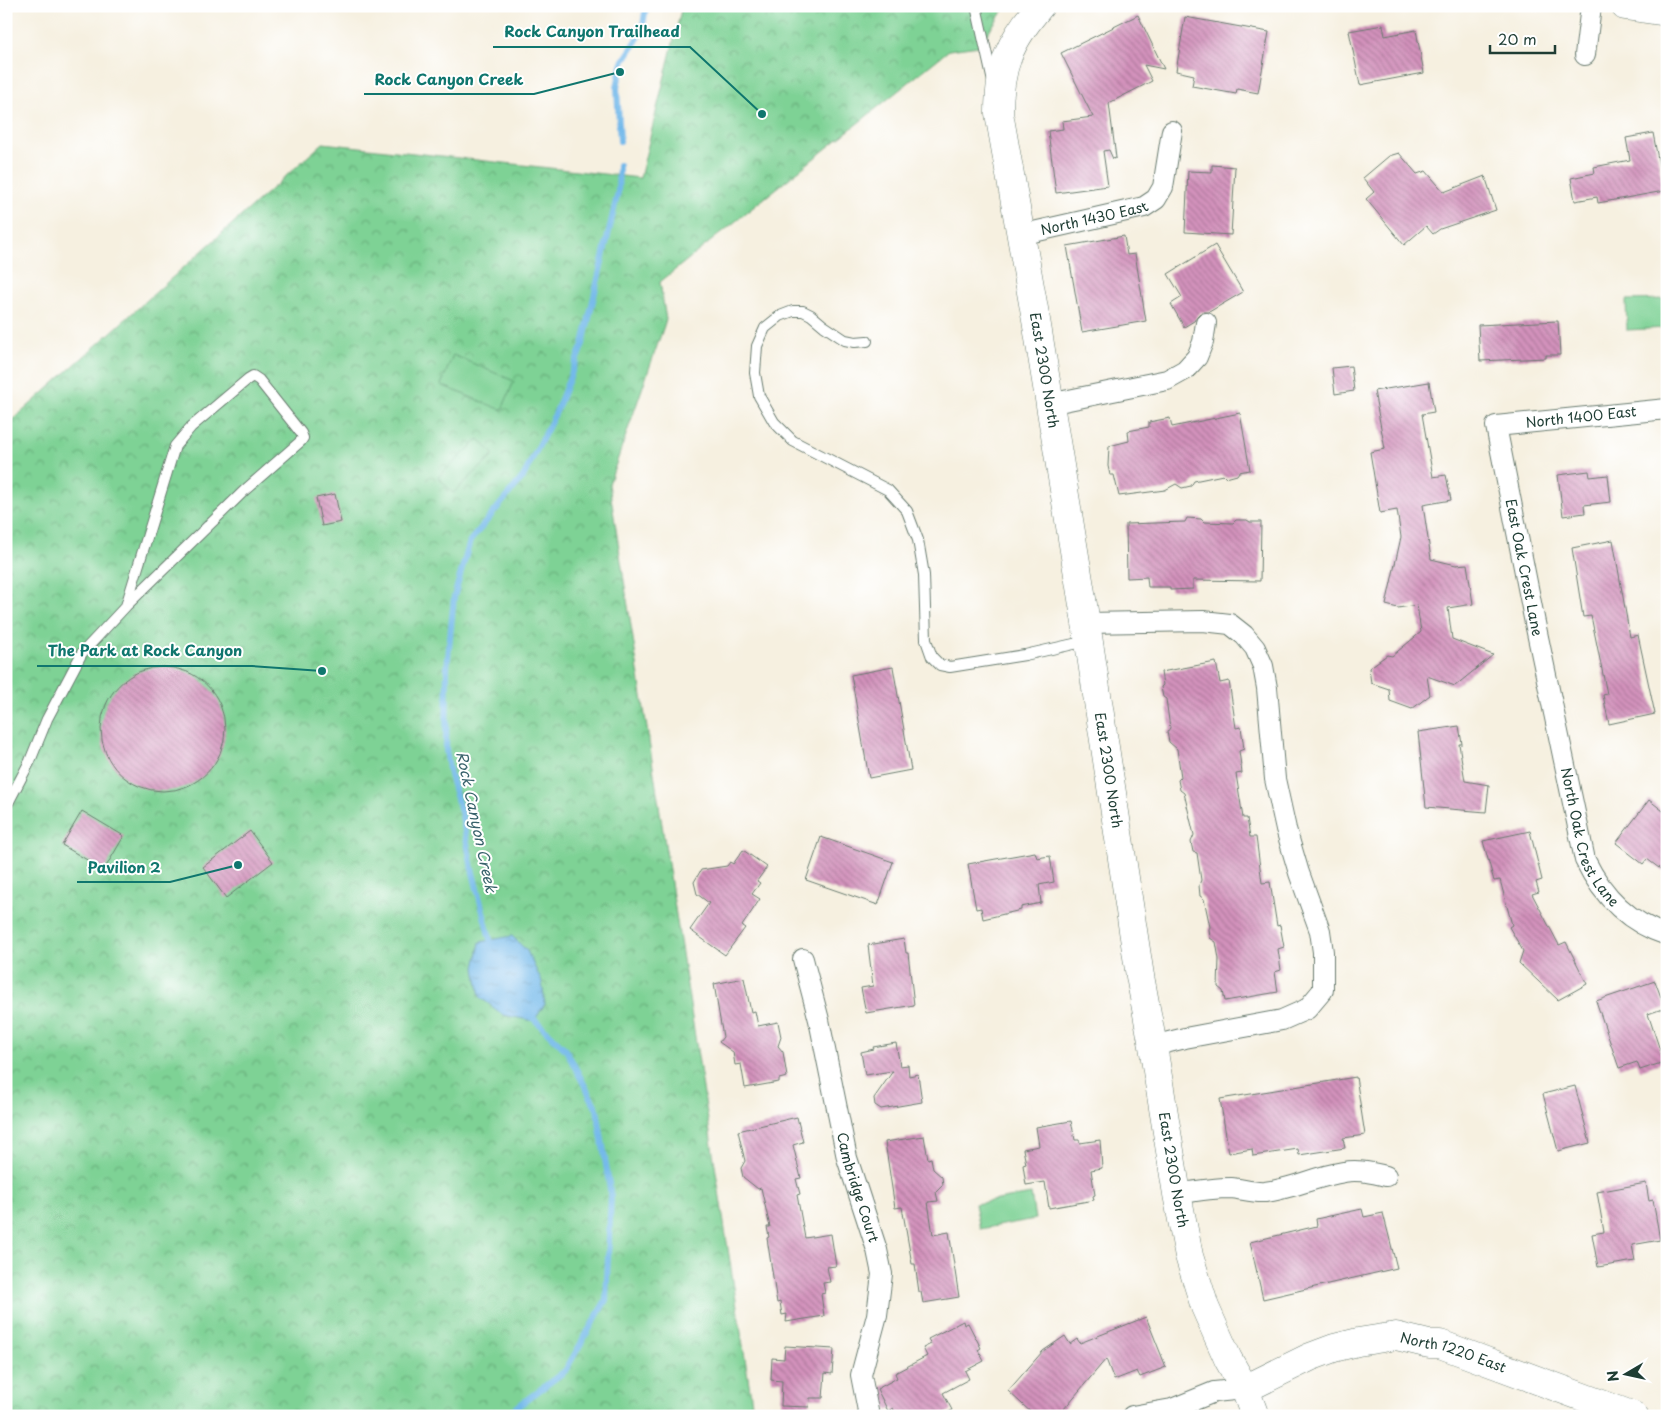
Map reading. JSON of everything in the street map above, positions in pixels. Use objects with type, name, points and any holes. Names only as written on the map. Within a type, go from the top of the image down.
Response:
[{"type":"street","name":"East 2300 North","points":[[1040,6],[1020,31],[1005,62],[999,90],[999,113],[1087,632],[1140,976],[1189,1256],[1205,1307],[1228,1359],[1245,1389],[1255,1416]]},
{"type":"street","points":[[1585,55],[1591,6]]},
{"type":"street","points":[[1625,6],[1667,12]]},
{"type":"street","name":"North 1430 East","points":[[1020,235],[1144,207],[1156,199],[1163,187],[1172,131]]},
{"type":"street","points":[[1049,404],[1168,380],[1185,370],[1196,357],[1203,342],[1206,323]]},
{"type":"street","name":"North 1400 East","points":[[1496,426],[1667,408]]},
{"type":"street","name":"East Oak Crest Lane","points":[[1496,426],[1553,708]]},
{"type":"street","points":[[1087,632],[1203,621],[1230,624],[1244,635],[1255,648],[1262,666],[1267,688],[1275,779],[1282,812],[1299,874],[1320,931],[1324,952],[1323,990],[1307,1009],[1282,1020],[1185,1038],[1153,1046]]},
{"type":"street","name":"North Oak Crest Lane","points":[[1553,708],[1585,860],[1591,873],[1602,890],[1622,911],[1646,927],[1667,935]]},
{"type":"street","name":"Cambridge Court","points":[[803,959],[819,1020],[847,1158],[877,1250],[882,1274],[877,1315],[861,1375],[869,1416]]},
{"type":"street","points":[[1177,1194],[1219,1188],[1262,1192],[1281,1189],[1345,1172],[1360,1171],[1386,1176]]},
{"type":"street","name":"North 1220 East","points":[[1245,1389],[1310,1357],[1334,1348],[1396,1336],[1429,1344],[1440,1344],[1634,1416]]},
{"type":"street","points":[[1132,1416],[1172,1409],[1214,1392],[1245,1389]]},
{"type":"lane","points":[[976,6],[999,113]]},
{"type":"lane","points":[[867,341],[855,342],[845,340],[803,310],[793,311],[780,316],[765,328],[757,346],[756,373],[759,396],[774,422],[793,441],[888,490],[907,510],[918,540],[924,575],[926,640],[932,657],[940,665],[950,667],[1025,655],[1087,632]]},
{"type":"lane","points":[[6,807],[30,761],[47,719],[82,653],[126,606],[245,490],[303,438],[259,380],[253,376],[190,427],[175,446],[126,606]]},
{"type":"green space","points":[[682,6],[1006,6],[979,46],[949,50],[660,282],[666,320],[609,484],[754,1416],[6,1416],[6,426],[323,143],[640,178]]},
{"type":"green space","points":[[1667,299],[1667,328],[1627,330],[1626,300]]},
{"type":"green space","points":[[453,355],[514,381],[502,410],[441,385]]},
{"type":"green space","points":[[479,439],[494,455],[453,493],[438,477]]},
{"type":"green space","points":[[1031,1194],[1035,1219],[980,1229],[975,1204]]},
{"type":"water","points":[[512,936],[527,951],[542,982],[545,1004],[534,1021],[503,1015],[480,997],[475,968],[480,942]]},
{"type":"building","points":[[1138,15],[1164,69],[1144,65],[1152,81],[1109,103],[1116,158],[1113,159],[1109,150],[1103,151],[1108,186],[1056,193],[1048,131],[1063,129],[1062,121],[1093,117],[1061,53]]},
{"type":"building","points":[[1185,17],[1269,32],[1258,93],[1237,89],[1236,94],[1192,86],[1194,75],[1176,71]]},
{"type":"building","points":[[1383,25],[1385,36],[1416,30],[1424,73],[1360,85],[1349,31]]},
{"type":"building","points":[[1653,133],[1664,191],[1598,203],[1597,197],[1575,201],[1571,178],[1595,173],[1594,167],[1630,160],[1626,138]]},
{"type":"building","points":[[1399,153],[1417,174],[1426,171],[1444,192],[1485,176],[1496,210],[1440,229],[1433,234],[1426,226],[1404,245],[1366,199],[1374,192],[1363,178],[1389,156]]},
{"type":"building","points":[[1212,165],[1235,167],[1231,235],[1185,232],[1188,171],[1212,172]]},
{"type":"building","points":[[1124,236],[1127,255],[1135,254],[1146,321],[1082,332],[1067,246]]},
{"type":"building","points":[[1215,245],[1243,292],[1209,312],[1201,312],[1194,321],[1184,327],[1171,304],[1182,297],[1168,274]]},
{"type":"building","points":[[1558,321],[1560,355],[1546,355],[1546,358],[1480,361],[1478,325]]},
{"type":"building","points":[[1351,366],[1354,391],[1335,394],[1332,368]]},
{"type":"building","points":[[1429,382],[1434,412],[1422,414],[1433,477],[1446,475],[1451,500],[1423,505],[1431,559],[1456,565],[1467,564],[1473,604],[1448,608],[1452,639],[1493,655],[1455,686],[1427,676],[1430,695],[1412,709],[1390,701],[1389,689],[1371,683],[1369,668],[1387,655],[1392,656],[1421,632],[1417,605],[1398,608],[1386,605],[1401,537],[1397,510],[1380,513],[1370,452],[1385,449],[1374,391]]},
{"type":"building","points":[[1240,413],[1250,470],[1239,472],[1237,475],[1226,478],[1223,475],[1194,481],[1191,486],[1182,488],[1176,484],[1165,490],[1119,496],[1114,475],[1110,475],[1108,466],[1109,446],[1129,441],[1128,431],[1149,427],[1149,422],[1170,418],[1172,427]]},
{"type":"building","points":[[1589,471],[1590,477],[1608,475],[1611,502],[1584,505],[1585,513],[1563,516],[1558,475]]},
{"type":"building","points":[[335,494],[341,522],[322,526],[316,498]]},
{"type":"building","points":[[1187,518],[1201,519],[1204,522],[1233,523],[1236,520],[1247,520],[1250,522],[1261,522],[1260,581],[1193,580],[1193,589],[1170,590],[1170,587],[1148,587],[1147,577],[1127,578],[1126,524],[1185,522]]},
{"type":"building","points":[[1613,540],[1630,637],[1638,635],[1655,714],[1609,724],[1603,695],[1607,694],[1591,616],[1583,617],[1572,548]]},
{"type":"building","points":[[1216,662],[1220,683],[1229,681],[1236,728],[1241,727],[1244,749],[1239,751],[1242,773],[1236,774],[1243,818],[1247,818],[1250,837],[1256,837],[1262,883],[1270,882],[1277,926],[1280,925],[1284,947],[1278,949],[1281,970],[1275,972],[1278,992],[1225,1001],[1223,991],[1218,987],[1219,959],[1216,942],[1210,938],[1210,927],[1204,899],[1200,896],[1199,885],[1201,880],[1197,853],[1193,852],[1191,842],[1194,835],[1184,793],[1180,790],[1178,780],[1181,777],[1177,749],[1169,742],[1167,732],[1170,728],[1166,699],[1163,697],[1161,687],[1163,685],[1161,672]]},
{"type":"building","points":[[163,667],[187,672],[198,677],[207,685],[215,694],[220,705],[225,729],[220,753],[215,764],[207,773],[198,781],[187,786],[163,791],[139,786],[128,781],[119,773],[111,764],[106,753],[101,729],[106,705],[111,694],[119,685],[128,677],[139,672]]},
{"type":"building","points":[[893,667],[911,770],[869,778],[851,675]]},
{"type":"building","points":[[1459,726],[1462,744],[1459,744],[1465,781],[1489,785],[1486,812],[1426,807],[1418,732]]},
{"type":"building","points":[[1649,800],[1667,814],[1667,874],[1647,859],[1643,864],[1616,843]]},
{"type":"building","points":[[82,811],[124,836],[104,870],[62,845]]},
{"type":"building","points":[[250,831],[273,862],[226,898],[203,867]]},
{"type":"building","points":[[1530,831],[1542,880],[1536,882],[1539,892],[1532,894],[1559,945],[1566,942],[1587,984],[1558,1000],[1519,963],[1523,951],[1509,927],[1512,925],[1500,880],[1494,881],[1483,841]]},
{"type":"building","points":[[821,837],[893,862],[878,905],[806,880]]},
{"type":"building","points":[[743,850],[767,867],[757,881],[760,883],[752,894],[760,899],[742,926],[745,928],[725,955],[690,930],[709,903],[697,894],[694,882],[701,870],[727,866],[730,862],[733,864]]},
{"type":"building","points":[[1035,852],[1037,858],[1050,856],[1054,882],[1039,885],[1041,903],[983,919],[981,908],[976,909],[968,864]]},
{"type":"building","points":[[904,939],[906,953],[908,953],[914,1005],[866,1013],[861,988],[873,986],[868,945]]},
{"type":"building","points":[[744,978],[751,1012],[755,1011],[758,1026],[778,1022],[781,1037],[778,1046],[783,1052],[787,1077],[779,1079],[779,1082],[745,1088],[741,1064],[735,1065],[733,1052],[719,1042],[723,1037],[714,984]]},
{"type":"building","points":[[1655,981],[1665,1008],[1648,1014],[1664,1062],[1640,1070],[1637,1062],[1619,1068],[1596,1001]]},
{"type":"building","points":[[896,1043],[900,1066],[908,1065],[909,1076],[918,1074],[922,1102],[881,1109],[875,1105],[874,1098],[893,1071],[865,1075],[861,1052],[874,1049],[873,1047]]},
{"type":"building","points":[[1356,1077],[1365,1135],[1343,1138],[1345,1148],[1299,1155],[1298,1149],[1253,1156],[1252,1149],[1229,1153],[1220,1099]]},
{"type":"building","points":[[1575,1086],[1590,1143],[1558,1151],[1543,1094]]},
{"type":"building","points":[[797,1117],[803,1142],[793,1145],[801,1178],[796,1179],[800,1194],[797,1195],[805,1238],[831,1234],[836,1266],[827,1267],[830,1282],[823,1283],[825,1293],[821,1294],[824,1316],[786,1322],[787,1314],[782,1315],[780,1302],[777,1303],[767,1238],[769,1237],[767,1227],[770,1227],[761,1188],[758,1189],[743,1177],[741,1168],[745,1161],[738,1131]]},
{"type":"building","points":[[1071,1121],[1075,1140],[1079,1140],[1080,1143],[1100,1140],[1102,1168],[1091,1170],[1094,1200],[1049,1208],[1045,1182],[1026,1185],[1023,1165],[1026,1164],[1023,1149],[1039,1146],[1036,1127]]},
{"type":"building","points":[[924,1136],[928,1159],[931,1158],[933,1169],[942,1177],[943,1185],[936,1192],[938,1201],[928,1202],[933,1235],[949,1232],[959,1297],[923,1303],[921,1292],[919,1292],[915,1264],[912,1264],[902,1207],[895,1208],[885,1142]]},
{"type":"building","points":[[1646,1183],[1649,1201],[1653,1200],[1660,1240],[1632,1245],[1635,1261],[1598,1267],[1592,1234],[1604,1232],[1597,1192]]},
{"type":"building","points":[[1362,1209],[1364,1217],[1383,1213],[1397,1268],[1263,1299],[1250,1242],[1317,1226],[1316,1219]]},
{"type":"building","points":[[1146,1317],[1166,1367],[1140,1377],[1137,1371],[1114,1380],[1106,1359],[1058,1416],[1035,1416],[1008,1391],[1043,1351],[1065,1336],[1070,1344],[1077,1339],[1080,1343]]},
{"type":"building","points":[[963,1321],[964,1325],[968,1323],[981,1348],[978,1350],[984,1361],[965,1371],[969,1379],[943,1393],[952,1410],[942,1416],[897,1416],[893,1408],[888,1411],[877,1389],[897,1378],[895,1373],[927,1356],[923,1348],[931,1344],[928,1339]]},
{"type":"building","points":[[785,1346],[834,1349],[832,1374],[825,1373],[823,1398],[810,1398],[809,1407],[781,1406],[782,1381],[771,1380],[772,1358],[784,1359]]},
{"type":"waterway","name":"Rock Canyon Creek","points":[[620,141],[617,88],[620,72],[624,60],[642,32],[646,6]]},
{"type":"waterway","name":"Rock Canyon Creek","points":[[492,947],[472,869],[462,816],[450,775],[446,750],[447,668],[454,597],[470,541],[523,477],[556,412],[583,344],[618,192],[619,165]]},
{"type":"waterway","name":"Rock Canyon Creek","points":[[505,1416],[565,1371],[606,1300],[611,1196],[597,1109],[566,1050],[531,1016]]},
{"type":"place","name":"Rock Canyon Creek","points":[[620,72]]},
{"type":"place","name":"Rock Canyon Trailhead","points":[[762,114]]},
{"type":"place","name":"The Park at Rock Canyon","points":[[322,671]]},
{"type":"place","name":"Pavilion 2","points":[[238,865]]}]
